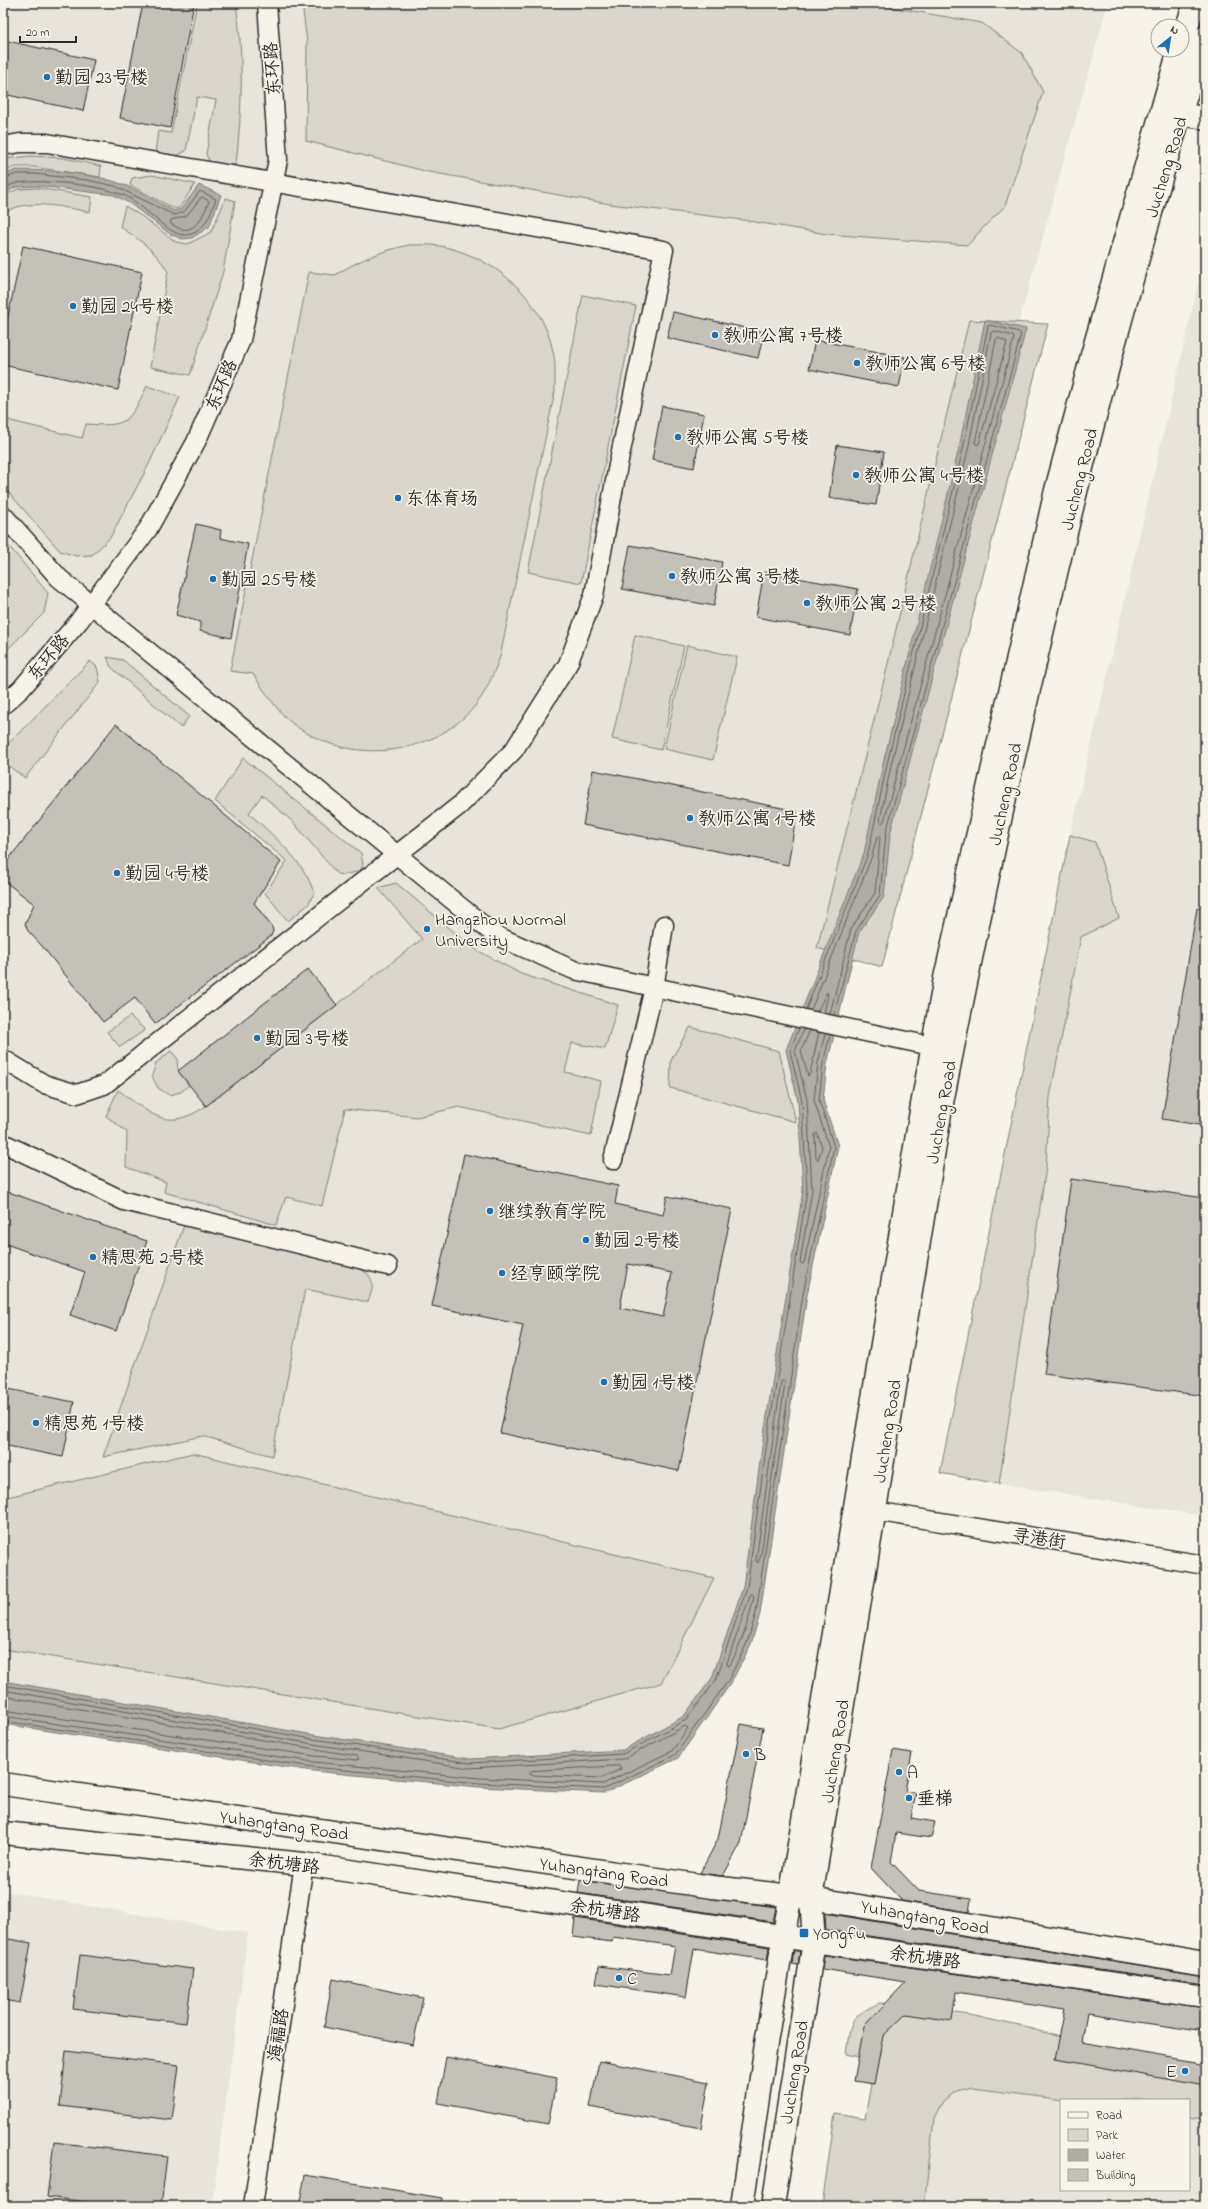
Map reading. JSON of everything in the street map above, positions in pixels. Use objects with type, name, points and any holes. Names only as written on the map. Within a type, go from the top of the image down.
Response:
[{"type":"street","name":"东环路","points":[[3,705],[21,689],[92,604],[148,529],[196,442],[241,340],[278,160],[267,3]]},
{"type":"street","points":[[1190,18],[1195,3]]},
{"type":"street","name":"Jucheng Road","points":[[773,2206],[814,1941],[801,1896],[942,1048],[1003,803],[1085,456],[1129,290],[1171,113],[1187,58]]},
{"type":"street","points":[[1171,113],[1205,118]]},
{"type":"street","points":[[3,146],[20,143],[46,143],[664,250],[618,465],[594,595],[568,664],[514,750],[460,805],[104,1085],[77,1094],[44,1084],[3,1059]]},
{"type":"street","points":[[3,515],[59,578],[495,935],[574,970],[942,1048]]},
{"type":"street","points":[[613,1160],[654,988],[664,925]]},
{"type":"street","name":"Jucheng Road","points":[[742,2206],[784,1937],[801,1896],[874,1511],[942,1048]]},
{"type":"street","points":[[3,1143],[124,1201],[388,1266]]},
{"type":"street","name":"寻港街","points":[[874,1511],[1205,1565]]},
{"type":"street","name":"Yuhangtang Road","points":[[3,1784],[704,1886],[801,1896],[1205,1964]]},
{"type":"street","name":"余杭塘路","points":[[3,1833],[304,1864],[784,1937],[1205,1997]]},
{"type":"street","name":"海福路","points":[[252,2206],[304,1864]]},
{"type":"shaded area","name":"Hangzhou Normal University","points":[[3,3],[1108,3],[905,731],[830,970],[814,1174],[759,1577],[709,1719],[617,1778],[543,1782],[3,1693]]},
{"type":"shaded area","points":[[1205,254],[1205,1516],[999,1484],[940,1473],[1070,835]]},
{"type":"shaded area","points":[[3,1891],[248,1933],[212,2206],[3,2206]]},
{"type":"shaded area","points":[[973,2088],[1060,2100],[1060,2191],[1190,2191],[1190,2117],[1205,2119],[1205,2206],[924,2206],[934,2119],[943,2101],[954,2093]]},
{"type":"green space","points":[[197,3],[236,3],[239,23],[241,63],[240,124],[236,164],[226,167],[210,163],[206,154],[216,100],[197,97],[186,151],[174,157],[155,153],[158,131],[171,133]]},
{"type":"green space","points":[[302,3],[850,3],[884,6],[982,23],[1022,53],[1043,92],[1005,206],[968,245],[827,234],[743,220],[610,204],[429,172],[306,141],[307,42]]},
{"type":"green space","points":[[32,156],[64,158],[101,166],[100,177],[33,167],[14,167],[3,173],[3,159]]},
{"type":"green space","points":[[152,175],[195,184],[180,207],[175,209],[130,185],[132,178]]},
{"type":"green space","points":[[38,188],[92,197],[90,212],[57,206],[33,205],[11,209],[3,215],[3,196],[18,189]]},
{"type":"green space","points":[[226,198],[235,201],[223,272],[190,375],[150,367],[168,272],[159,258],[147,246],[120,227],[125,206],[143,217],[176,242],[188,244],[211,232]]},
{"type":"green space","points":[[409,245],[436,245],[461,252],[481,260],[500,272],[517,286],[543,321],[551,342],[555,364],[555,391],[500,657],[486,689],[475,706],[456,724],[435,737],[412,746],[387,750],[362,750],[338,746],[314,737],[293,724],[281,713],[253,674],[230,671],[309,272],[335,275],[370,257]]},
{"type":"green space","points":[[583,295],[636,306],[581,583],[528,572]]},
{"type":"green space","points":[[969,320],[1048,324],[882,967],[817,948],[885,676]]},
{"type":"green space","points":[[147,386],[180,397],[149,464],[110,538],[92,555],[76,556],[60,551],[3,486],[3,415],[11,421],[82,438],[86,424],[110,425],[125,420],[136,408]]},
{"type":"green space","points":[[3,539],[48,593],[44,613],[3,654]]},
{"type":"green space","points":[[635,635],[684,646],[661,750],[612,739]]},
{"type":"green space","points":[[687,645],[737,657],[713,760],[664,749]]},
{"type":"green space","points":[[107,657],[123,660],[189,716],[181,728],[111,667]]},
{"type":"green space","points":[[90,661],[97,667],[100,682],[25,778],[3,762],[3,749]]},
{"type":"green space","points":[[243,758],[361,853],[363,865],[360,871],[344,875],[337,874],[293,822],[262,795],[249,813],[287,849],[303,870],[314,893],[308,905],[288,921],[265,893],[287,861],[215,801]]},
{"type":"green space","points":[[1070,835],[1095,842],[1119,918],[1081,937],[1050,1097],[1046,1167],[999,1484],[940,1473]]},
{"type":"green space","points":[[396,883],[473,948],[521,974],[618,1005],[605,1049],[572,1043],[565,1072],[601,1081],[591,1136],[459,1107],[417,1117],[345,1109],[322,1206],[286,1197],[276,1225],[164,1192],[166,1182],[126,1167],[127,1132],[106,1116],[118,1090],[150,1113],[170,1119],[180,1118],[192,1114],[206,1106],[422,939],[378,888]]},
{"type":"green space","points":[[130,1016],[145,1030],[120,1047],[107,1032]]},
{"type":"green space","points":[[690,1027],[779,1051],[796,1122],[670,1088],[671,1060]]},
{"type":"green space","points":[[171,1051],[178,1059],[178,1070],[189,1085],[181,1092],[169,1095],[158,1088],[152,1076],[156,1063]]},
{"type":"green space","points":[[184,1225],[353,1266],[365,1272],[371,1280],[372,1289],[368,1302],[305,1289],[272,1456],[203,1436],[103,1457]]},
{"type":"green space","points":[[193,1453],[714,1578],[661,1683],[499,1729],[3,1649],[3,1498]]},
{"type":"green space","points":[[880,2003],[970,2015],[1032,2029],[1109,2051],[1205,2069],[1205,2119],[1190,2117],[1190,2099],[1060,2100],[973,2088],[954,2093],[943,2101],[934,2119],[924,2206],[822,2206],[835,2113],[865,2118],[875,2061],[846,2054],[850,2028],[853,2022],[862,2012]]},
{"type":"water","points":[[15,170],[66,172],[116,182],[146,195],[174,211],[181,209],[199,185],[221,195],[209,227],[192,238],[182,239],[170,234],[129,203],[114,195],[38,186],[16,187],[3,194],[3,176]]},
{"type":"water","points":[[985,320],[1026,329],[890,834],[884,897],[859,932],[827,1064],[823,1100],[838,1146],[807,1295],[760,1614],[751,1644],[731,1683],[678,1758],[605,1793],[479,1787],[313,1771],[3,1724],[3,1681],[314,1735],[470,1759],[623,1750],[684,1716],[712,1678],[743,1587],[762,1447],[803,1190],[798,1101],[786,1050],[864,853],[883,764],[959,448]]},
{"type":"building","points":[[143,3],[194,3],[170,128],[120,118]]},
{"type":"building","name":"勤园 23号楼","points":[[3,40],[94,60],[83,111],[3,94]]},
{"type":"building","name":"勤园 24号楼","points":[[23,246],[142,272],[118,390],[3,365],[3,340]]},
{"type":"building","name":"教师公寓 7号楼","points":[[673,312],[764,332],[758,358],[667,338]]},
{"type":"building","name":"教师公寓 6号楼","points":[[815,340],[905,357],[899,387],[809,369]]},
{"type":"building","name":"教师公寓 5号楼","points":[[662,406],[704,414],[694,468],[652,460]]},
{"type":"building","name":"教师公寓 4号楼","points":[[837,445],[884,452],[876,505],[829,498]]},
{"type":"building","name":"勤园 25号楼","points":[[196,524],[221,530],[220,538],[248,544],[231,638],[200,631],[200,622],[176,615]]},
{"type":"building","name":"教师公寓 3号楼","points":[[630,545],[722,562],[714,606],[622,589]]},
{"type":"building","name":"教师公寓 2号楼","points":[[764,572],[858,589],[850,635],[756,617]]},
{"type":"building","name":"勤园 4号楼","points":[[116,724],[281,862],[254,903],[272,927],[273,931],[271,936],[155,1024],[135,998],[103,1022],[42,946],[28,931],[25,924],[34,904],[3,880],[3,866]]},
{"type":"building","name":"教师公寓 1号楼","points":[[593,770],[797,811],[788,865],[583,825]]},
{"type":"building","points":[[1197,908],[1205,908],[1205,1126],[1162,1119]]},
{"type":"building","name":"勤园 3号楼","points":[[308,969],[337,1005],[206,1106],[178,1071]]},
{"type":"building","name":"勤园 2号楼","points":[[464,1154],[618,1186],[615,1204],[663,1215],[667,1196],[732,1209],[679,1471],[500,1433],[523,1325],[432,1306]],"holes":[[[628,1264],[672,1273],[663,1317],[620,1308]]]},
{"type":"building","points":[[1071,1179],[1205,1198],[1205,1396],[1044,1374]]},
{"type":"building","name":"精思苑 2号楼","points":[[3,1190],[147,1241],[116,1331],[70,1315],[85,1272],[3,1243]]},
{"type":"building","name":"精思苑 1号楼","points":[[3,1388],[74,1402],[63,1457],[3,1445]]},
{"type":"building","points":[[741,1724],[763,1728],[741,1843],[723,1876],[700,1873],[718,1839]]},
{"type":"building","points":[[893,1750],[912,1753],[905,1791],[916,1793],[911,1818],[935,1822],[931,1838],[896,1833],[891,1862],[919,1891],[971,1899],[969,1912],[902,1901],[871,1868]]},
{"type":"building","points":[[580,1880],[776,1907],[773,1922],[578,1893]]},
{"type":"building","points":[[825,1913],[1205,1976],[1205,1984],[826,1930]]},
{"type":"building","points":[[575,1918],[769,1947],[767,1960],[694,1949],[686,1997],[596,1984],[599,1966],[670,1975],[675,1946],[613,1937],[612,1942],[573,1937]]},
{"type":"building","points":[[3,1938],[31,1943],[20,2003],[3,2000]]},
{"type":"building","points":[[794,1951],[800,1951],[798,1965],[792,1964]]},
{"type":"building","points":[[80,1955],[193,1969],[186,2023],[73,2009]]},
{"type":"building","points":[[824,1955],[1205,2009],[1205,2031],[1087,2013],[1082,2042],[1205,2064],[1205,2086],[1055,2059],[1065,2009],[956,1992],[952,2021],[906,2014],[883,2036],[874,2084],[854,2081],[864,2026],[906,1982],[822,1969]]},
{"type":"building","points":[[333,1979],[423,1998],[413,2045],[324,2027]]},
{"type":"building","points":[[66,2051],[179,2065],[172,2120],[60,2106]]},
{"type":"building","points":[[446,2057],[557,2078],[548,2124],[438,2103]]},
{"type":"building","points":[[599,2061],[709,2082],[701,2128],[590,2107]]},
{"type":"building","points":[[54,2142],[167,2156],[161,2206],[118,2206],[47,2197]]},
{"type":"building","points":[[305,2175],[442,2198],[441,2206],[299,2206]]},
{"type":"place","name":"勤园 23号楼","points":[[47,77]]},
{"type":"place","name":"勤园 24号楼","points":[[73,306]]},
{"type":"place","name":"教师公寓 7号楼","points":[[715,335]]},
{"type":"place","name":"教师公寓 6号楼","points":[[857,363]]},
{"type":"place","name":"教师公寓 5号楼","points":[[678,437]]},
{"type":"place","name":"教师公寓 4号楼","points":[[856,475]]},
{"type":"place","name":"东体育场","points":[[398,498]]},
{"type":"place","name":"教师公寓 3号楼","points":[[672,576]]},
{"type":"place","name":"勤园 25号楼","points":[[213,579]]},
{"type":"place","name":"教师公寓 2号楼","points":[[807,603]]},
{"type":"place","name":"教师公寓 1号楼","points":[[690,818]]},
{"type":"place","name":"勤园 4号楼","points":[[117,873]]},
{"type":"place","name":"Hangzhou Normal University","points":[[427,929]]},
{"type":"place","name":"勤园 3号楼","points":[[257,1038]]},
{"type":"place","name":"继续教育学院","points":[[490,1211]]},
{"type":"place","name":"勤园 2号楼","points":[[586,1240]]},
{"type":"place","name":"精思苑 2号楼","points":[[93,1257]]},
{"type":"place","name":"经亨颐学院","points":[[502,1273]]},
{"type":"place","name":"勤园 1号楼","points":[[604,1382]]},
{"type":"place","name":"精思苑 1号楼","points":[[36,1423]]},
{"type":"place","name":"B","points":[[746,1754]]},
{"type":"place","name":"A","points":[[899,1772]]},
{"type":"place","name":"垂梯","points":[[909,1798]]},
{"type":"place","name":"Yongfu","points":[[804,1933]]},
{"type":"place","name":"C","points":[[619,1978]]},
{"type":"place","name":"E","points":[[1185,2071]]}]
